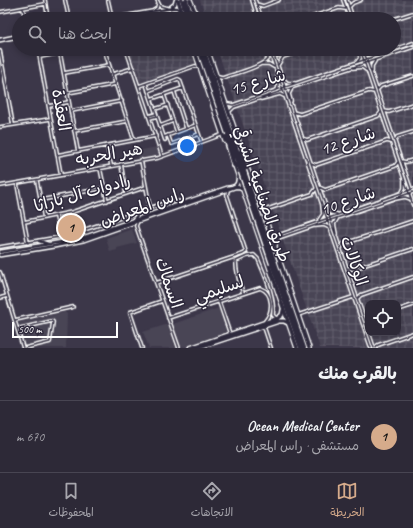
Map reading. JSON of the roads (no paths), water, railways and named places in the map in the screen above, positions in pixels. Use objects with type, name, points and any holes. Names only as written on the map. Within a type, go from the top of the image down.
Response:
[{"type":"highway","points":[[182,0],[187,12]]},
{"type":"highway","points":[[186,0],[188,12]]},
{"type":"highway","points":[[198,56],[212,87]]},
{"type":"highway","name":"طريق الصناعية الشرقي","points":[[201,56],[241,173],[299,330],[303,348]]},
{"type":"highway","name":"طريق الصناعية الشرقي","points":[[206,56],[229,127],[241,173]]},
{"type":"highway","points":[[218,106],[234,165]]},
{"type":"highway","points":[[229,127],[252,179]]},
{"type":"highway","name":"طريق الصناعية الشرقي","points":[[274,264],[303,348]]},
{"type":"highway","points":[[283,307],[303,348]]},
{"type":"main road","points":[[177,0],[186,12]]},
{"type":"main road","points":[[188,12],[190,0]]},
{"type":"main road","name":"طريق الصناعية الشرقي","points":[[197,56],[198,66],[234,165],[241,173],[243,190],[288,324],[303,348]]},
{"type":"main road","name":"طريق الصناعية الشرقي","points":[[208,56],[252,179],[298,315],[303,348]]},
{"type":"main road","points":[[257,230],[264,232],[268,228],[272,235],[281,234]]},
{"type":"main road","points":[[275,249],[275,243],[278,238]]},
{"type":"main road","points":[[266,256],[266,251],[269,248],[273,249],[277,255]]},
{"type":"main road","points":[[282,321],[284,318],[281,316],[283,313],[283,307]]},
{"type":"main road","points":[[197,348],[281,316]]},
{"type":"main road","points":[[190,348],[263,324],[282,321],[288,324]]},
{"type":"street","points":[[44,0],[47,12]]},
{"type":"street","points":[[65,0],[68,12]]},
{"type":"street","points":[[108,0],[111,12]]},
{"type":"street","points":[[151,12],[157,8],[157,0]]},
{"type":"street","points":[[168,8],[175,4],[177,0]]},
{"type":"street","points":[[252,0],[255,12]]},
{"type":"street","points":[[255,0],[259,12]]},
{"type":"street","points":[[259,12],[263,6],[279,0]]},
{"type":"street","points":[[349,7],[353,3],[361,0]]},
{"type":"street","points":[[339,8],[342,6],[344,1]]},
{"type":"street","points":[[344,1],[347,12]]},
{"type":"street","points":[[347,1],[353,3]]},
{"type":"street","points":[[347,1],[351,12]]},
{"type":"street","points":[[0,12],[45,4]]},
{"type":"street","points":[[158,4],[168,8]]},
{"type":"street","points":[[256,4],[263,6]]},
{"type":"street","points":[[23,8],[24,12]]},
{"type":"street","points":[[151,12],[168,8],[176,8],[183,12]]},
{"type":"street","points":[[327,12],[339,8],[346,9]]},
{"type":"street","points":[[401,17],[413,13]]},
{"type":"street","points":[[0,40],[12,37]]},
{"type":"street","name":"شارع 15","points":[[401,48],[413,44]]},
{"type":"street","name":"شارع 15","points":[[401,51],[413,47]]},
{"type":"street","points":[[0,51],[1,64],[13,125]]},
{"type":"street","points":[[39,57],[44,56]]},
{"type":"street","points":[[60,56],[78,151]]},
{"type":"street","points":[[106,56],[134,140]]},
{"type":"street","points":[[129,56],[162,156]]},
{"type":"street","points":[[218,84],[219,80],[222,78],[261,64],[268,60],[269,56]]},
{"type":"street","name":"الوكالات","points":[[271,56],[296,120],[313,169],[322,204],[338,242],[365,322]]},
{"type":"street","name":"الوكالات","points":[[274,56],[284,89],[285,98],[326,207],[330,228],[371,348]]},
{"type":"street","points":[[278,56],[285,56]]},
{"type":"street","points":[[278,67],[280,60],[285,56]]},
{"type":"street","points":[[356,63],[360,56]]},
{"type":"street","points":[[363,56],[395,141],[403,167],[413,190]]},
{"type":"street","points":[[366,56],[374,85],[370,90]]},
{"type":"street","name":"شارع 15","points":[[229,115],[231,110],[234,108],[375,56]]},
{"type":"street","name":"شارع 15","points":[[225,102],[229,105],[233,105],[276,91],[294,87],[387,56]]},
{"type":"street","name":"العقدة","points":[[39,57],[61,175]]},
{"type":"street","points":[[372,74],[372,66],[376,60]]},
{"type":"street","points":[[261,64],[269,64],[275,68]]},
{"type":"street","points":[[63,73],[109,65]]},
{"type":"street","points":[[139,86],[198,66]]},
{"type":"street","name":"شارع 15","points":[[351,68],[362,67],[368,71]]},
{"type":"street","points":[[113,74],[133,68]]},
{"type":"street","points":[[215,75],[218,78],[222,78]]},
{"type":"street","name":"الوكالات","points":[[276,91],[278,86],[278,76]]},
{"type":"street","points":[[374,85],[381,86],[413,76]]},
{"type":"street","name":"شارع 15","points":[[281,78],[288,83],[299,83]]},
{"type":"street","points":[[148,90],[178,79],[181,80],[201,141]]},
{"type":"street","points":[[67,93],[116,84]]},
{"type":"street","points":[[146,84],[165,140]]},
{"type":"street","points":[[376,91],[381,86]]},
{"type":"street","name":"الوكالات","points":[[291,106],[289,94],[294,87]]},
{"type":"street","points":[[151,99],[183,88]]},
{"type":"street","points":[[293,112],[300,114],[370,90],[376,91]]},
{"type":"street","points":[[376,91],[381,112],[413,205]]},
{"type":"street","points":[[174,92],[186,128]]},
{"type":"street","points":[[164,94],[177,132]]},
{"type":"street","name":"شارع 15","points":[[259,99],[280,94],[285,98]]},
{"type":"street","points":[[70,111],[122,101]]},
{"type":"street","points":[[48,106],[69,102]]},
{"type":"street","points":[[384,111],[389,112],[413,104]]},
{"type":"street","points":[[155,109],[168,105]]},
{"type":"street","points":[[378,116],[381,112]]},
{"type":"street","points":[[386,117],[389,112]]},
{"type":"street","points":[[296,120],[300,114]]},
{"type":"street","points":[[149,117],[156,115]]},
{"type":"street","points":[[304,144],[307,140],[378,116],[383,117]]},
{"type":"street","points":[[0,127],[50,119]]},
{"type":"street","points":[[74,131],[128,120]]},
{"type":"street","points":[[160,126],[174,121]]},
{"type":"street","points":[[164,136],[196,125]]},
{"type":"street","points":[[222,130],[219,135],[224,137]]},
{"type":"street","name":"شارع 12","points":[[393,136],[398,137],[413,132]]},
{"type":"street","points":[[168,135],[171,143],[173,144],[199,134]]},
{"type":"street","name":"هير الحربه","points":[[0,186],[162,156],[219,135]]},
{"type":"street","points":[[57,155],[156,136]]},
{"type":"street","name":"شارع 12","points":[[313,169],[316,165],[387,141],[390,137]]},
{"type":"street","name":"شارع 12","points":[[395,141],[398,137]]},
{"type":"street","points":[[302,138],[307,140]]},
{"type":"street","name":"شارع 12","points":[[387,141],[392,143]]},
{"type":"street","points":[[107,146],[111,166]]},
{"type":"street","points":[[141,160],[150,208]]},
{"type":"street","points":[[401,160],[406,162],[413,160]]},
{"type":"street","points":[[265,210],[312,194],[318,188],[325,190],[395,166],[398,162]]},
{"type":"street","points":[[403,167],[406,162]]},
{"type":"street","name":"شارع 12","points":[[311,163],[316,165]]},
{"type":"street","points":[[121,164],[126,194]]},
{"type":"street","points":[[395,166],[400,168]]},
{"type":"street","points":[[100,168],[107,201]]},
{"type":"street","name":"راس المعراض","points":[[0,253],[82,238],[138,221],[223,192],[236,185],[241,173]]},
{"type":"street","points":[[400,193],[404,188],[404,178]]},
{"type":"street","points":[[37,180],[44,218]]},
{"type":"street","points":[[16,184],[28,243]]},
{"type":"street","name":"راس المعراض","points":[[0,253],[71,243],[186,202],[228,189],[237,187],[243,190]]},
{"type":"street","points":[[41,200],[104,188]]},
{"type":"street","name":"رادوات آل باراثا","points":[[24,222],[72,212],[146,188]]},
{"type":"street","points":[[228,189],[227,195],[246,252],[256,256],[258,259],[273,303],[273,315],[276,318]]},
{"type":"street","points":[[322,196],[325,190]]},
{"type":"street","name":"شارع 10","points":[[272,239],[281,234],[328,219],[340,217],[394,199],[413,190]]},
{"type":"street","points":[[223,192],[227,195]]},
{"type":"street","name":"شارع 10","points":[[266,241],[311,227],[343,213],[400,193],[409,192]]},
{"type":"street","points":[[312,194],[320,198]]},
{"type":"street","name":"شارع 10","points":[[394,199],[405,197],[411,200]]},
{"type":"street","name":"راس المعراض","points":[[0,247],[60,238],[172,200],[186,202]]},
{"type":"street","points":[[318,222],[323,214],[322,204]]},
{"type":"street","name":"شارع 10","points":[[326,207],[332,214],[343,213]]},
{"type":"street","points":[[138,221],[136,226],[131,222],[142,211]]},
{"type":"street","points":[[56,216],[60,238]]},
{"type":"street","name":"الوكالات","points":[[336,238],[334,223],[340,217]]},
{"type":"street","points":[[338,242],[344,244],[413,221]]},
{"type":"street","name":"شارع 10","points":[[311,227],[324,225],[330,228]]},
{"type":"street","name":"السماك","points":[[136,226],[178,348]]},
{"type":"street","points":[[258,235],[266,241],[263,248]]},
{"type":"street","points":[[39,241],[50,244]]},
{"type":"street","points":[[340,250],[344,244]]},
{"type":"street","points":[[346,266],[353,269],[413,249]]},
{"type":"street","points":[[156,283],[246,252]]},
{"type":"street","points":[[243,293],[237,276],[238,271],[236,262],[238,259],[252,255]]},
{"type":"street","points":[[349,275],[353,269]]},
{"type":"street","points":[[0,272],[17,329],[24,348],[50,342],[53,322],[17,329]]},
{"type":"street","points":[[355,292],[361,294],[413,277]]},
{"type":"street","name":"لسليمي","points":[[168,318],[258,288],[263,289],[266,292],[271,308],[268,317],[263,324]]},
{"type":"street","points":[[357,300],[361,294]]},
{"type":"street","points":[[0,298],[7,296]]},
{"type":"street","points":[[298,315],[354,297]]},
{"type":"street","points":[[142,348],[130,312],[162,301]]},
{"type":"street","points":[[219,301],[230,334]]},
{"type":"street","points":[[401,309],[413,305]]},
{"type":"street","points":[[15,320],[73,307]]},
{"type":"street","points":[[263,324],[271,348]]},
{"type":"street","points":[[375,348],[378,345],[413,333]]},
{"type":"street","name":"الوكالات","points":[[369,336],[375,348]]},
{"type":"street","points":[[372,343],[378,345]]},
{"type":"place","name":"Ocean Medical Center","points":[[71,228]]}]
